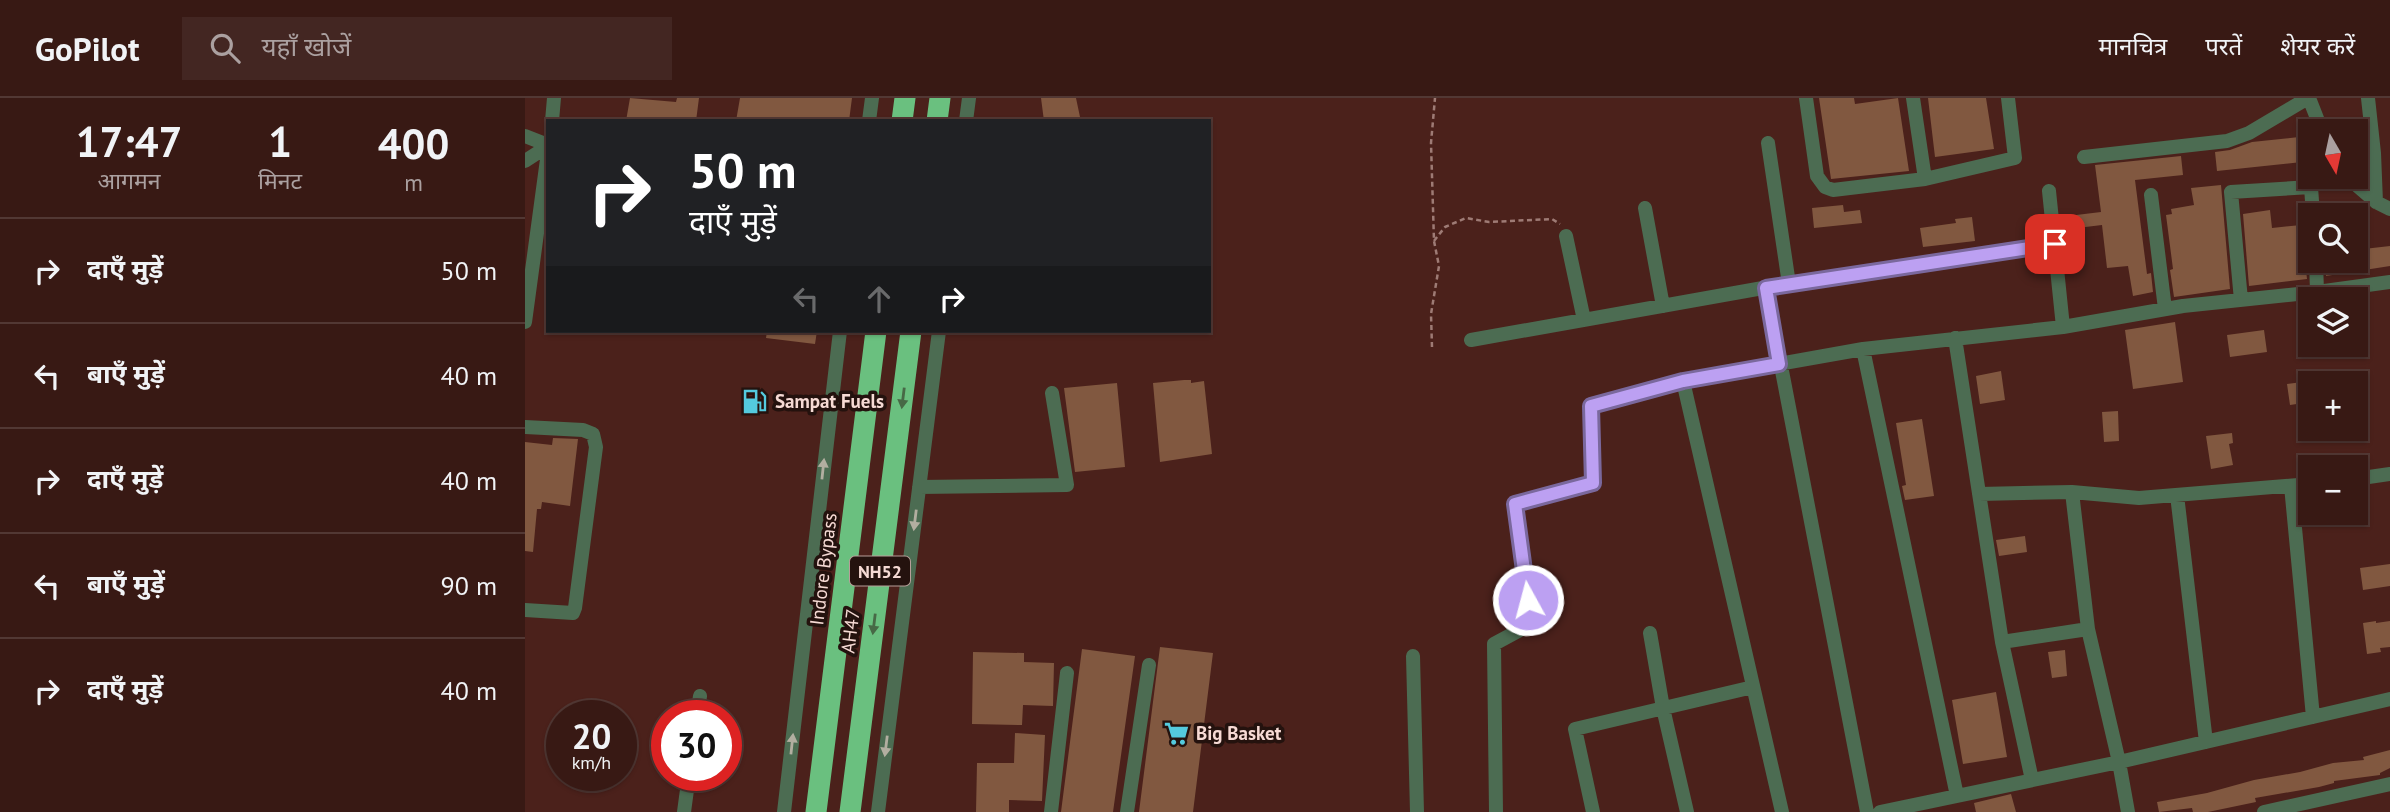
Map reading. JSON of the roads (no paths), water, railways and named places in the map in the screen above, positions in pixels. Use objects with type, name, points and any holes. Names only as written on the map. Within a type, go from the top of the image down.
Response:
[{"type":"highway","points":[[902,119],[905,98]]},
{"type":"highway","points":[[937,119],[940,98]]},
{"type":"highway","name":"Indore Bypass","points":[[815,812],[876,333]]},
{"type":"highway","name":"AH47","points":[[849,812],[911,333]]},
{"type":"street","points":[[551,119],[554,98]]},
{"type":"street","points":[[869,119],[871,98]]},
{"type":"street","points":[[967,119],[969,98]]},
{"type":"street","points":[[1806,98],[1817,176],[1825,187],[1833,190],[1925,179],[2015,152],[2008,98]]},
{"type":"street","points":[[1913,98],[1925,179]]},
{"type":"street","points":[[2084,158],[2227,141],[2249,133],[2309,98],[2317,119]]},
{"type":"street","points":[[2368,98],[2376,202]]},
{"type":"street","points":[[525,136],[546,144]]},
{"type":"street","points":[[1768,143],[1789,284]]},
{"type":"street","points":[[525,161],[546,146]]},
{"type":"street","points":[[525,322],[546,167]]},
{"type":"street","points":[[2241,300],[2231,192],[2298,184]]},
{"type":"street","points":[[2361,189],[2376,202],[2390,209]]},
{"type":"street","points":[[2049,191],[2063,327]]},
{"type":"street","points":[[2151,195],[2165,309]]},
{"type":"street","points":[[1645,208],[1663,306]]},
{"type":"street","points":[[1566,236],[1584,320]]},
{"type":"street","points":[[1471,340],[1789,284],[2055,244]]},
{"type":"street","points":[[2354,287],[2390,282]]},
{"type":"street","points":[[1766,288],[1867,812]]},
{"type":"street","points":[[1496,812],[1494,645],[1531,624],[1515,504],[1593,483],[1591,406],[1683,381],[1863,349],[2063,327],[2165,309],[2298,294]]},
{"type":"street","points":[[784,812],[840,333]]},
{"type":"street","points":[[878,812],[939,333]]},
{"type":"street","points":[[1955,338],[2002,642],[2032,780]]},
{"type":"street","points":[[1863,349],[1957,796]]},
{"type":"street","points":[[1683,381],[1781,812]]},
{"type":"street","points":[[919,487],[1067,485],[1052,393]]},
{"type":"street","points":[[525,427],[583,430],[593,434],[596,447],[573,613],[525,610]]},
{"type":"street","points":[[2368,477],[2390,474]]},
{"type":"street","points":[[1979,494],[2072,492],[2139,498],[2298,485]]},
{"type":"street","points":[[2291,486],[2313,717]]},
{"type":"street","points":[[2072,492],[2088,629],[2128,812]]},
{"type":"street","points":[[2177,495],[2206,742]]},
{"type":"street","points":[[2002,642],[2088,629]]},
{"type":"street","points":[[1650,633],[1663,708],[1687,812]]},
{"type":"street","points":[[1413,656],[1417,812]]},
{"type":"street","points":[[1127,812],[1149,665]]},
{"type":"street","points":[[1051,812],[1067,673]]},
{"type":"street","points":[[1593,812],[1575,729],[1753,687]]},
{"type":"street","points":[[699,700],[700,696]]},
{"type":"street","points":[[1880,812],[2119,762],[2390,699]]},
{"type":"street","points":[[2265,812],[2390,784]]},
{"type":"street","points":[[684,812],[687,791]]},
{"type":"place","name":"Sampat Fuels","points":[[755,401]]},
{"type":"place","name":"Big Basket","points":[[1176,733]]}]
